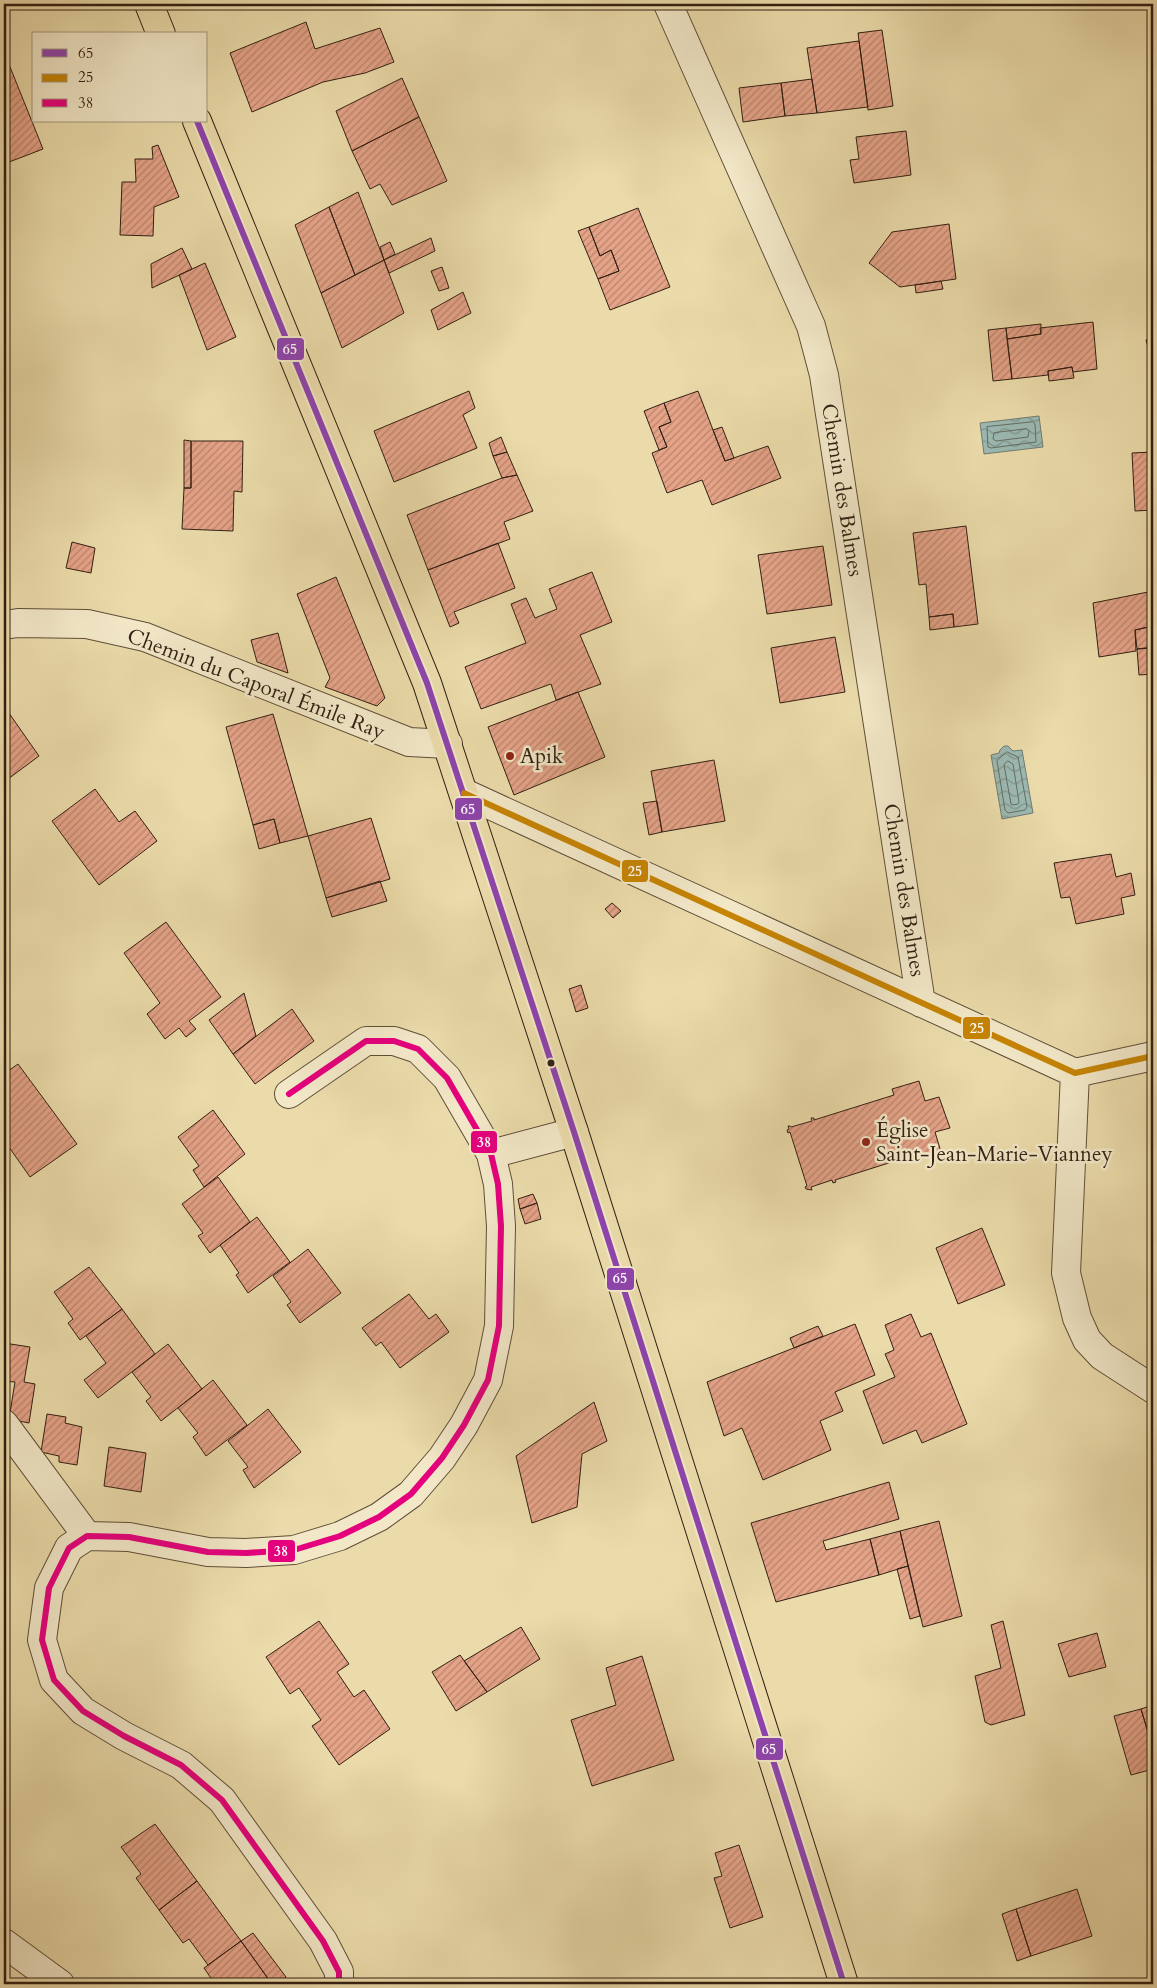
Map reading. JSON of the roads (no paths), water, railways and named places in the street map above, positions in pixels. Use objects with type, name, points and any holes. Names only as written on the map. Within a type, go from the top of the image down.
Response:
[{"type":"main road","points":[[149,4],[160,32]]},
{"type":"main road","points":[[197,122],[427,683],[574,1132],[844,1984]]},
{"type":"street","name":"Chemin des Balmes","points":[[668,4],[811,326],[824,375],[921,1003]]},
{"type":"street","name":"Chemin du Caporal Émile Ray","points":[[4,625],[18,623],[87,624],[144,638],[409,742],[448,744]]},
{"type":"street","points":[[464,793],[1075,1074],[1153,1056]]},
{"type":"street","points":[[289,1094],[366,1041],[394,1041],[418,1049],[447,1078],[491,1154],[498,1184],[501,1235],[499,1326],[488,1380],[448,1450],[411,1494],[379,1517],[340,1536],[294,1550],[246,1553],[208,1552],[130,1537],[87,1536],[69,1548],[49,1588],[42,1640],[54,1680],[83,1711],[124,1736],[181,1765],[222,1800],[323,1941],[339,1972],[339,1984]]},
{"type":"street","points":[[1075,1074],[1066,1273],[1078,1318],[1087,1340],[1102,1356],[1153,1389]]},
{"type":"street","points":[[491,1154],[574,1132]]},
{"type":"street","points":[[4,1424],[87,1536]]},
{"type":"street","points":[[4,1942],[60,1984]]},
{"type":"water","points":[[1039,416],[1043,447],[984,454],[980,423]]},
{"type":"water","points":[[1004,746],[1008,746],[1013,751],[1022,750],[1033,813],[1002,819],[991,755],[999,753]]},
{"type":"place","name":"Apik","points":[[510,756]]},
{"type":"place","name":"Église Saint-Jean-Marie-Vianney","points":[[866,1142]]}]
